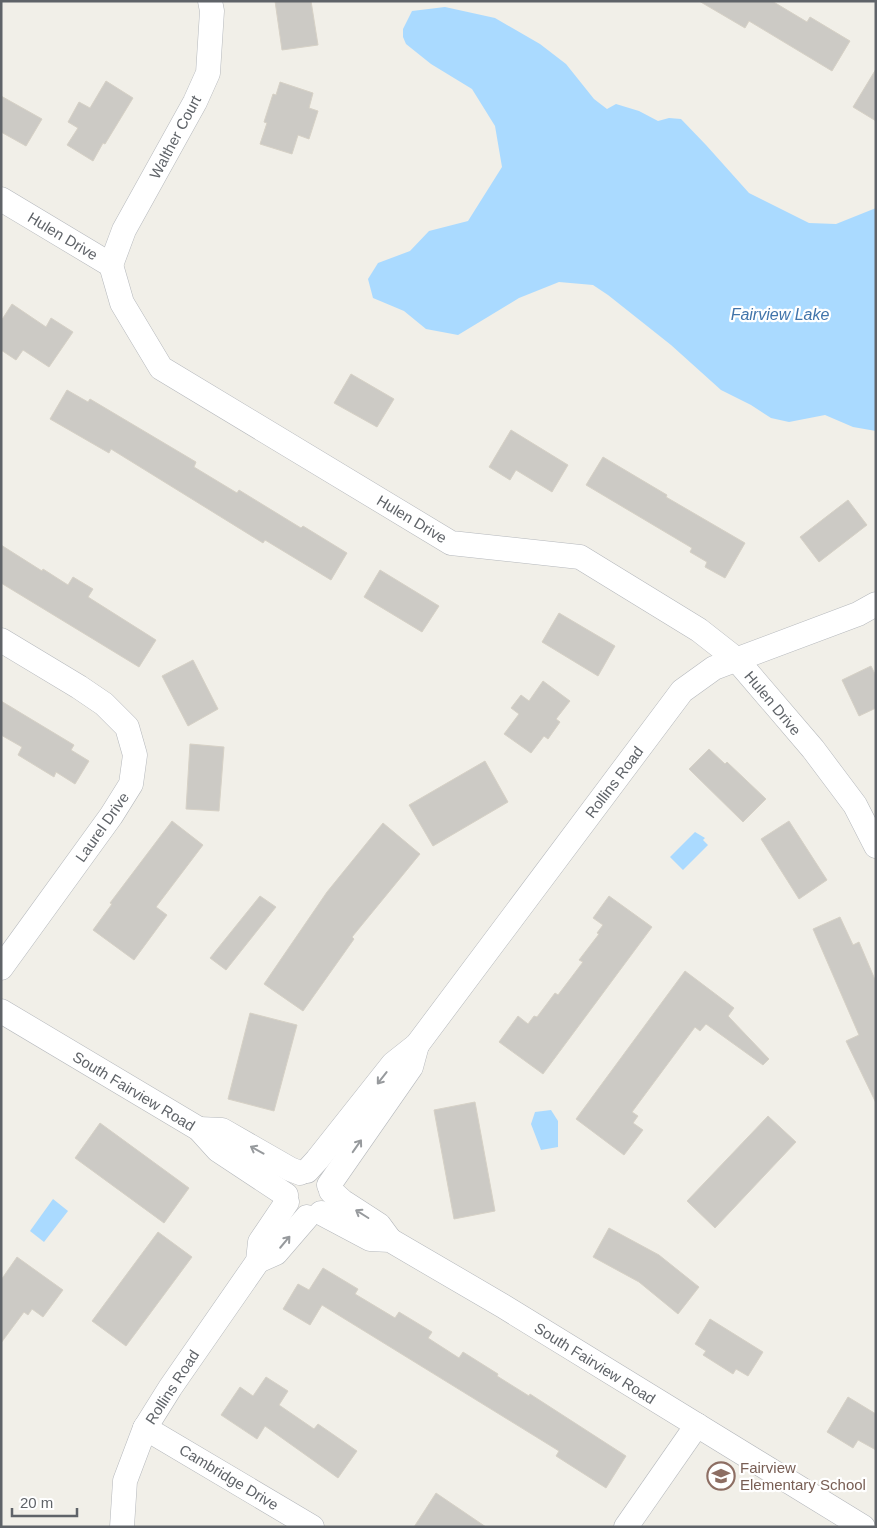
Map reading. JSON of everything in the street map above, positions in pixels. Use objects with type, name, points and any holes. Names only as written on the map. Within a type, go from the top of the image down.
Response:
[{"type":"street","name":"Walther Court","points":[[111,265],[124,230],[195,102],[208,73],[212,11],[210,1]]},
{"type":"street","name":"Hulen Drive","points":[[1,199],[111,265],[122,303],[161,368],[451,543],[580,557],[699,630],[736,659],[813,749],[855,805],[876,846]]},
{"type":"street","name":"Rollins Road","points":[[304,1172],[393,1064],[417,1045],[682,691],[714,668],[858,614],[876,604]]},
{"type":"street","name":"Laurel Drive","points":[[1,640],[79,686],[104,704],[127,727],[135,755],[131,784],[111,816],[1,968]]},
{"type":"street","name":"South Fairview Road","points":[[1,1011],[199,1129],[218,1150],[287,1198]]},
{"type":"street","name":"Rollins Road","points":[[330,1188],[412,1068],[417,1045]]},
{"type":"street","points":[[199,1129],[222,1130],[290,1169],[320,1174],[342,1201],[379,1225],[390,1240]]},
{"type":"street","points":[[304,1172],[290,1182],[287,1188],[287,1198],[295,1212],[314,1215],[329,1203],[330,1188]]},
{"type":"street","name":"Rollins Road","points":[[122,1527],[125,1481],[145,1428],[170,1388],[258,1260],[260,1242],[287,1198]]},
{"type":"street","name":"Rollins Road","points":[[258,1260],[276,1253],[314,1215]]},
{"type":"street","name":"South Fairview Road","points":[[314,1215],[370,1239],[390,1240],[503,1306],[863,1527]]},
{"type":"street","points":[[626,1527],[697,1426]]},
{"type":"street","name":"Cambridge Drive","points":[[145,1428],[312,1527]]},
{"type":"water","name":"Fairview Lake","points":[[445,7],[495,18],[540,44],[566,64],[594,99],[607,109],[616,104],[639,111],[658,121],[669,118],[681,119],[749,193],[809,223],[836,224],[876,208],[876,431],[853,427],[825,415],[789,422],[771,418],[751,405],[721,390],[671,345],[593,285],[559,282],[519,298],[458,335],[426,329],[404,311],[373,298],[368,279],[378,263],[410,251],[429,231],[468,221],[502,167],[495,126],[472,89],[431,64],[406,44],[403,37],[403,29],[412,11]]},
{"type":"water","points":[[695,832],[705,838],[703,840],[708,845],[683,870],[670,857]]},
{"type":"water","points":[[551,1110],[558,1121],[558,1147],[541,1150],[531,1124],[535,1112]]},
{"type":"water","points":[[53,1199],[68,1211],[44,1242],[30,1231]]},
{"type":"building","points":[[275,1],[311,1],[318,45],[282,50]]},
{"type":"building","points":[[699,1],[772,1],[807,22],[810,17],[850,41],[832,71],[749,21],[745,28]]},
{"type":"building","points":[[876,69],[876,121],[853,107]]},
{"type":"building","points":[[106,81],[133,98],[93,161],[67,145],[78,128],[68,122],[79,102],[90,108]]},
{"type":"building","points":[[280,82],[313,93],[309,108],[318,111],[309,139],[298,135],[292,154],[260,144],[267,123],[264,122],[273,94],[276,95]]},
{"type":"building","points":[[1,96],[42,119],[26,146],[1,132]]},
{"type":"building","points":[[12,304],[46,327],[51,318],[73,332],[49,367],[23,350],[16,360],[1,350],[1,321]]},
{"type":"building","points":[[351,374],[394,399],[377,427],[334,403]]},
{"type":"building","points":[[67,390],[88,402],[90,399],[196,462],[194,467],[237,493],[239,490],[301,528],[303,526],[347,553],[331,580],[265,540],[263,543],[111,449],[109,453],[50,419]]},
{"type":"building","points":[[511,430],[568,465],[552,492],[516,470],[510,480],[489,467]]},
{"type":"building","points":[[603,457],[667,495],[666,497],[745,543],[725,578],[705,567],[707,562],[690,552],[692,548],[586,485]]},
{"type":"building","points":[[848,500],[867,525],[819,562],[800,537]]},
{"type":"building","points":[[1,545],[68,585],[73,577],[93,589],[88,597],[156,640],[139,667],[1,583]]},
{"type":"building","points":[[380,570],[439,606],[422,632],[364,597]]},
{"type":"building","points":[[559,613],[615,646],[598,676],[542,642]]},
{"type":"building","points":[[193,660],[218,709],[188,726],[162,676]]},
{"type":"building","points":[[871,666],[876,676],[876,708],[859,716],[842,680]]},
{"type":"building","points":[[543,681],[570,701],[556,719],[560,722],[548,739],[544,736],[531,753],[504,734],[519,714],[511,708],[521,695],[529,701]]},
{"type":"building","points":[[1,701],[74,745],[71,750],[89,761],[75,784],[56,772],[54,777],[18,755],[22,747],[1,735]]},
{"type":"building","points":[[190,744],[224,747],[219,811],[186,809]]},
{"type":"building","points":[[709,749],[725,764],[727,762],[766,799],[743,822],[689,769]]},
{"type":"building","points":[[485,761],[508,802],[433,846],[409,805]]},
{"type":"building","points":[[172,821],[203,845],[156,907],[167,915],[134,960],[93,930],[112,904],[110,903]]},
{"type":"building","points":[[789,821],[827,880],[799,899],[761,839]]},
{"type":"building","points":[[383,823],[420,854],[352,937],[354,939],[303,1011],[264,984],[327,892]]},
{"type":"building","points":[[260,896],[276,907],[226,970],[210,958]]},
{"type":"building","points":[[609,896],[652,927],[543,1074],[499,1042],[518,1016],[528,1024],[534,1016],[537,1017],[555,993],[558,995],[583,962],[579,960],[599,934],[597,933],[603,925],[593,918]]},
{"type":"building","points":[[840,917],[853,945],[859,942],[876,982],[876,1103],[846,1041],[859,1035],[813,929]]},
{"type":"building","points":[[685,971],[734,1008],[728,1016],[769,1059],[763,1065],[706,1024],[700,1031],[695,1027],[632,1112],[638,1116],[633,1123],[643,1130],[624,1155],[576,1119]]},
{"type":"building","points":[[250,1013],[297,1025],[274,1111],[228,1099]]},
{"type":"building","points":[[475,1102],[495,1211],[454,1219],[434,1110]]},
{"type":"building","points":[[768,1116],[796,1142],[715,1228],[687,1201]]},
{"type":"building","points":[[100,1123],[189,1188],[164,1223],[75,1158]]},
{"type":"building","points":[[609,1228],[659,1255],[699,1287],[678,1314],[639,1282],[593,1257]]},
{"type":"building","points":[[158,1232],[192,1257],[126,1346],[92,1321]]},
{"type":"building","points":[[17,1257],[63,1290],[43,1317],[32,1309],[28,1315],[24,1312],[1,1343],[1,1280]]},
{"type":"building","points":[[323,1268],[358,1289],[355,1294],[395,1318],[399,1312],[432,1332],[428,1338],[459,1358],[463,1352],[498,1374],[497,1376],[529,1396],[530,1394],[626,1456],[606,1488],[556,1456],[559,1451],[322,1305],[310,1325],[283,1309],[298,1284],[309,1290]]},
{"type":"building","points":[[710,1319],[763,1352],[748,1376],[736,1369],[733,1374],[703,1355],[706,1351],[695,1344]]},
{"type":"building","points":[[266,1377],[288,1391],[279,1405],[314,1429],[318,1424],[357,1451],[338,1478],[265,1426],[257,1439],[221,1415],[240,1387],[253,1396]]},
{"type":"building","points":[[848,1397],[876,1414],[876,1450],[858,1440],[853,1448],[827,1432]]},
{"type":"building","points":[[436,1493],[486,1527],[414,1527]]},
{"type":"place","name":"Fairview Elementary School","points":[[721,1476]]}]
